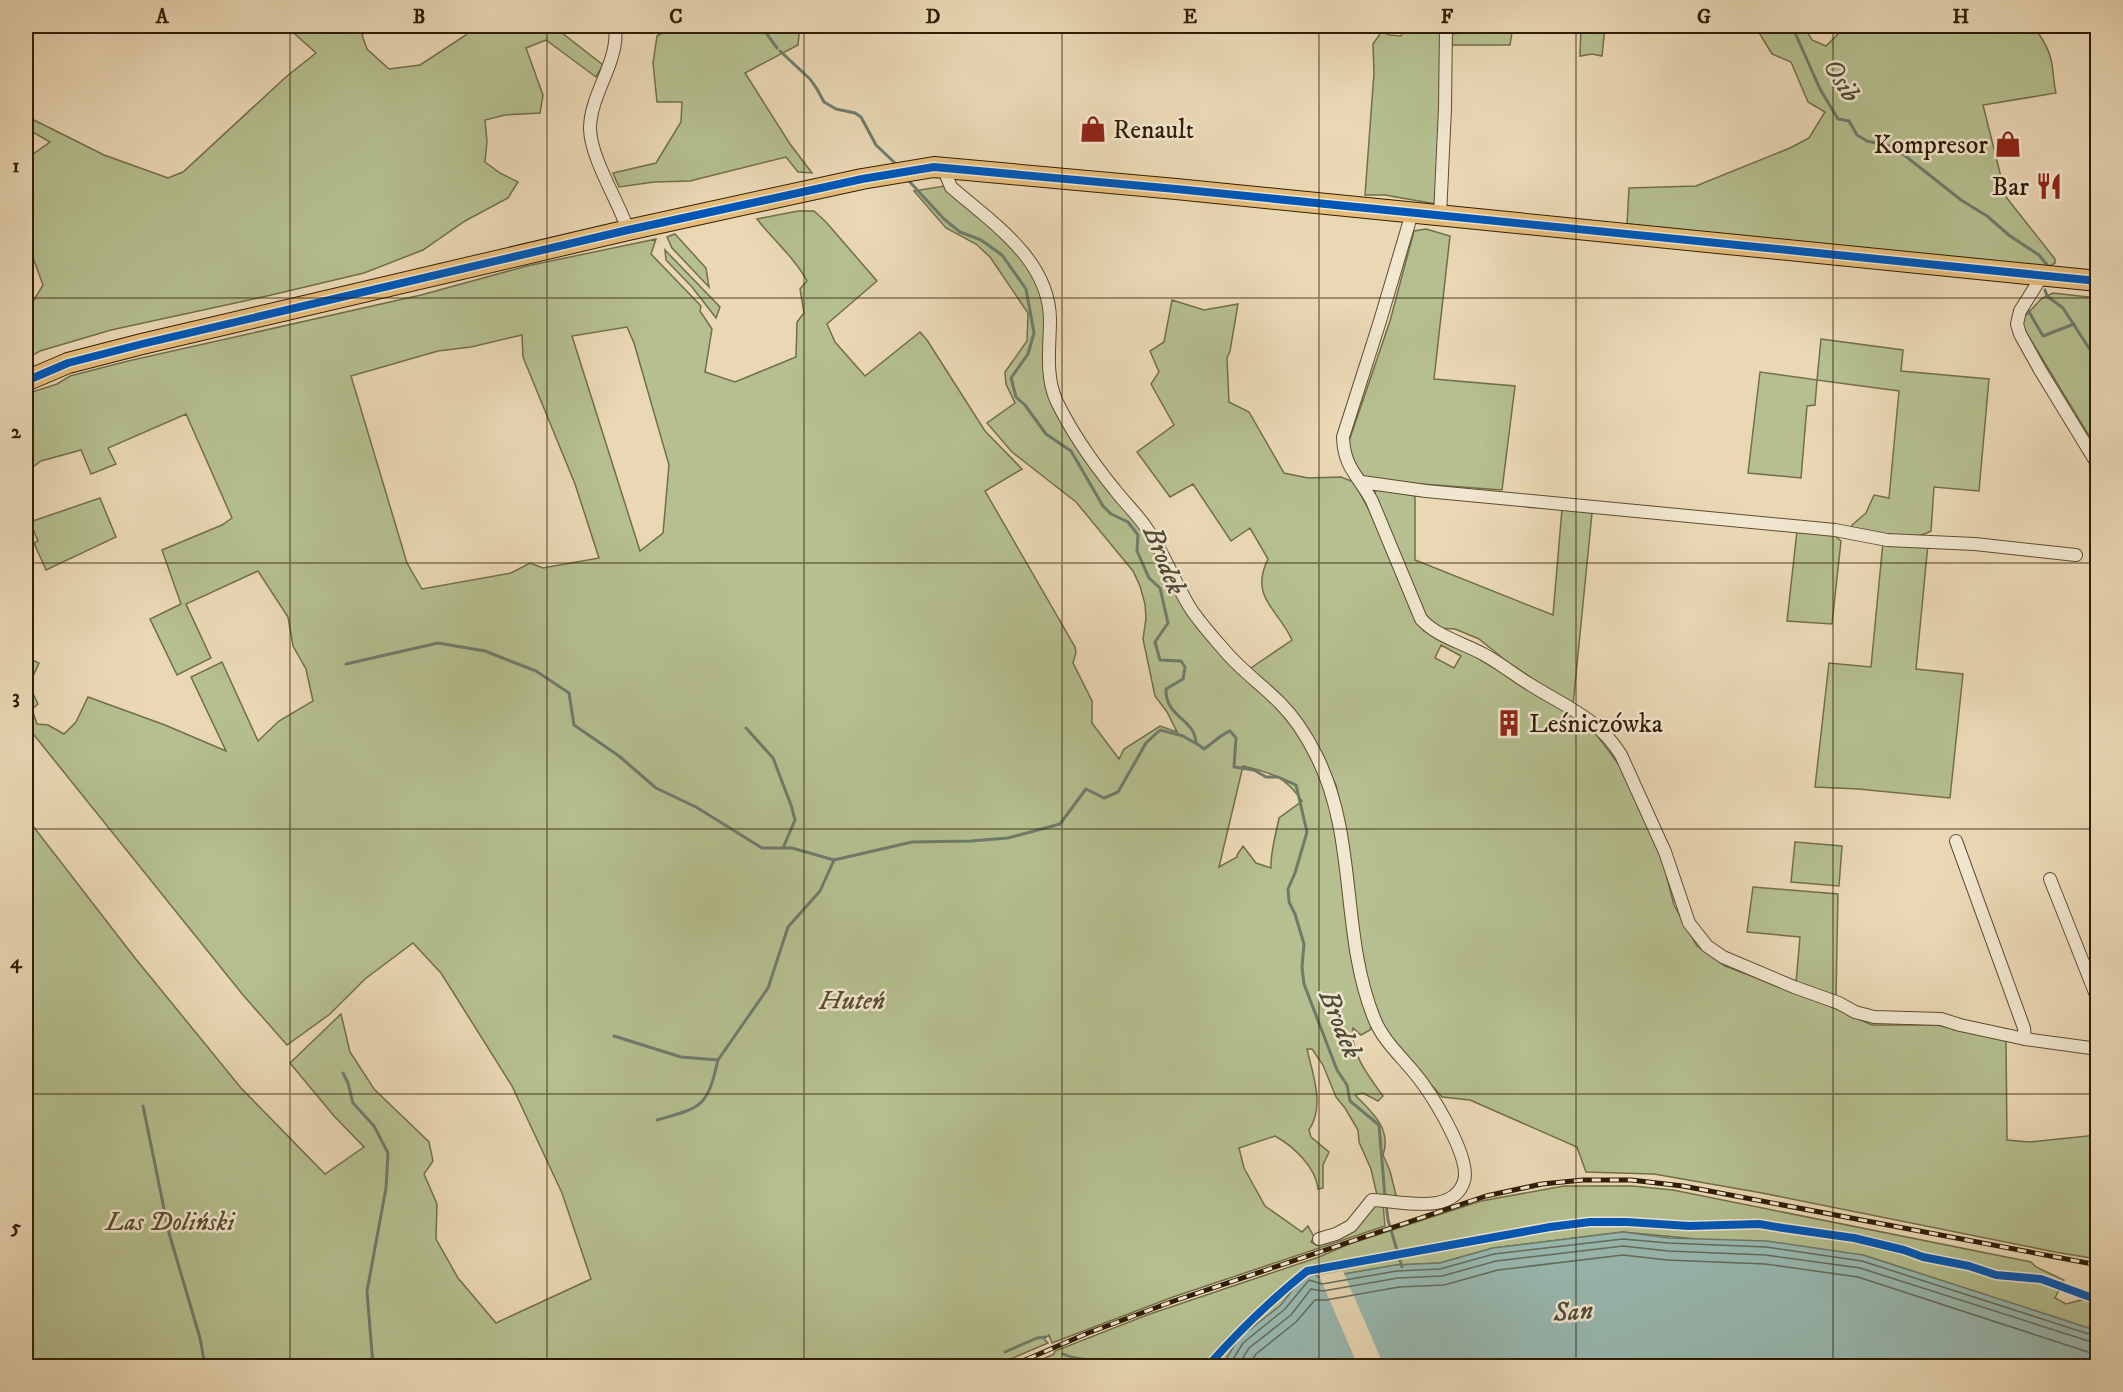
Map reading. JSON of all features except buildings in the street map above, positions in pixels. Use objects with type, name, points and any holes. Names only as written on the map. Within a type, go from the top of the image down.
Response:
[{"type":"main road","points":[[26,381],[68,363],[102,354],[628,230],[882,175],[945,167],[2097,281]]},
{"type":"street","points":[[615,26],[614,50],[591,118],[590,131],[593,148],[628,230]]},
{"type":"street","points":[[1440,216],[1446,26]]},
{"type":"street","points":[[945,167],[951,187],[1015,244],[1028,257],[1039,274],[1047,295],[1050,315],[1048,365],[1050,381],[1056,399],[1068,420],[1104,476],[1146,527],[1192,610],[1232,659],[1280,703],[1315,752],[1328,780],[1340,828],[1356,957],[1366,997],[1381,1033],[1423,1084],[1460,1151],[1464,1183],[1453,1196],[1420,1206],[1371,1201],[1351,1226],[1319,1239]]},
{"type":"street","points":[[1412,213],[1410,226],[1343,437],[1344,454],[1350,468],[1362,482],[1382,524],[1421,619],[1429,628],[1485,655],[1585,718],[1601,729],[1612,741],[1621,755],[1665,852],[1689,922],[1707,946],[1735,963],[1839,1003],[1855,1012],[1893,1019],[1926,1017],[1941,1019],[2025,1040],[2097,1049]]},
{"type":"street","points":[[2042,276],[2020,311],[2017,324],[2040,370],[2097,465]]},
{"type":"street","points":[[1362,482],[1426,491],[1835,530],[1887,540],[1975,544],[2076,555]]},
{"type":"street","points":[[1956,841],[2024,1028],[2025,1040]]},
{"type":"street","points":[[2050,879],[2097,1000]]},
{"type":"green space","points":[[286,26],[373,26],[362,35],[367,49],[389,69],[420,65],[466,35],[472,26],[553,26],[603,65],[596,77],[546,40],[526,48],[543,95],[540,113],[505,115],[485,120],[487,141],[485,162],[518,182],[508,198],[465,221],[423,250],[364,273],[111,330],[40,351],[26,359],[26,308],[43,285],[32,255],[26,256],[26,159],[50,142],[26,128],[26,116],[104,155],[168,178],[183,172],[287,76],[316,53]]},
{"type":"green space","points":[[673,26],[800,26],[798,45],[745,73],[790,144],[812,173],[798,172],[786,157],[690,181],[654,182],[619,187],[613,173],[656,163],[681,122],[682,102],[657,102],[653,63],[657,36]]},
{"type":"green space","points":[[1405,26],[1441,26],[1436,204],[1385,195],[1365,195],[1374,73],[1373,44],[1382,31],[1389,35],[1401,36]]},
{"type":"green space","points":[[1463,26],[1513,26],[1510,45],[1450,45],[1451,34],[1462,33]]},
{"type":"green space","points":[[1581,26],[1605,26],[1602,56],[1592,54],[1580,56]]},
{"type":"green space","points":[[1755,26],[1804,26],[1812,40],[1826,46],[1845,27],[1849,26],[2034,26],[2050,55],[2056,93],[1983,105],[2006,197],[2055,259],[2055,263],[2046,268],[1627,224],[1629,188],[1696,186],[1809,138],[1825,112],[1808,102],[1791,62],[1772,54]]},
{"type":"green space","points":[[945,186],[1001,234],[1033,270],[1047,314],[1047,384],[1141,524],[1176,590],[1289,719],[1322,772],[1349,848],[1336,785],[1310,734],[1248,670],[1292,640],[1264,593],[1263,572],[1268,559],[1250,528],[1231,541],[1193,484],[1170,497],[1137,452],[1174,425],[1151,384],[1159,372],[1150,351],[1164,342],[1172,300],[1204,310],[1238,304],[1227,358],[1229,402],[1249,412],[1284,473],[1308,478],[1341,477],[1354,482],[1424,631],[1471,654],[1591,727],[1619,765],[1660,851],[1674,905],[1697,946],[1725,966],[1816,1000],[1872,1025],[1938,1025],[2006,1041],[2007,1140],[2029,1142],[2097,1135],[2097,1259],[1654,1174],[1586,1172],[1577,1147],[1470,1100],[1442,1097],[1398,1047],[1373,1023],[1370,1030],[1361,1035],[1353,1028],[1354,1046],[1362,1064],[1383,1096],[1378,1101],[1363,1093],[1355,1095],[1374,1115],[1383,1129],[1385,1146],[1383,1155],[1390,1171],[1397,1199],[1377,1195],[1371,1169],[1359,1142],[1358,1130],[1336,1097],[1323,1065],[1312,1049],[1307,1049],[1317,1101],[1314,1121],[1309,1130],[1311,1137],[1329,1152],[1323,1165],[1323,1188],[1318,1189],[1313,1173],[1302,1158],[1289,1145],[1275,1136],[1239,1148],[1244,1168],[1265,1206],[1302,1232],[1308,1226],[1314,1237],[1311,1242],[1316,1245],[1350,1230],[1374,1203],[1383,1204],[1385,1226],[1173,1297],[1052,1343],[1049,1335],[1044,1339],[1048,1343],[994,1366],[26,1366],[26,822],[33,826],[135,958],[241,1088],[325,1174],[364,1147],[334,1116],[290,1063],[341,1014],[350,1052],[374,1089],[429,1142],[433,1161],[424,1174],[437,1204],[436,1239],[458,1278],[496,1323],[591,1279],[562,1193],[512,1086],[441,973],[413,943],[365,979],[330,1014],[287,1045],[243,995],[26,725],[26,657],[39,663],[29,685],[38,704],[32,709],[37,724],[48,725],[64,734],[76,722],[88,697],[165,725],[226,751],[191,677],[222,662],[258,741],[279,721],[313,701],[306,669],[293,646],[288,617],[258,571],[186,604],[211,658],[177,675],[150,619],[181,604],[162,550],[222,525],[232,518],[186,414],[108,448],[116,464],[91,474],[81,450],[41,461],[26,472],[26,394],[57,384],[70,376],[128,361],[421,295],[527,266],[656,239],[651,254],[701,306],[700,311],[712,329],[705,372],[735,382],[796,357],[797,322],[804,313],[800,289],[807,281],[790,257],[757,219],[798,211],[814,211],[877,281],[827,324],[835,342],[865,376],[920,332],[985,431],[1022,469],[985,491],[1075,647],[1073,663],[1092,701],[1092,723],[1119,759],[1124,749],[1160,726],[1177,732],[1167,712],[1155,696],[1143,639],[1146,618],[1140,586],[1133,571],[1076,502],[1012,452],[987,423],[1015,403],[1006,384],[1005,372],[1027,341],[1028,313],[990,257],[976,244],[946,228],[914,191]],"holes":[[[627,327],[634,343],[669,465],[663,533],[640,551],[572,336]],[[522,335],[523,357],[575,484],[599,558],[543,568],[530,563],[511,573],[422,589],[407,563],[351,376],[438,351],[471,347]],[[1441,645],[1461,656],[1454,668],[1435,658]],[[1243,766],[1277,777],[1296,792],[1302,801],[1279,818],[1272,850],[1271,868],[1256,863],[1243,846],[1237,857],[1219,867]]]},
{"type":"green space","points":[[1426,229],[1450,236],[1434,379],[1515,386],[1502,490],[1366,478],[1357,469],[1349,455],[1349,441],[1390,321],[1414,231]]},
{"type":"green space","points":[[675,234],[706,268],[709,287],[672,248],[667,237]]},
{"type":"green space","points":[[665,250],[720,307],[716,318],[692,287],[666,260]]},
{"type":"green space","points":[[2053,293],[2097,298],[2097,449],[2020,322],[2042,298]]},
{"type":"green space","points":[[1821,339],[1903,350],[1901,371],[1989,379],[1979,491],[1934,487],[1931,531],[1922,535],[1892,537],[1852,529],[1852,525],[1866,513],[1874,495],[1889,498],[1899,391],[1817,380]]},
{"type":"green space","points":[[1760,372],[1817,380],[1815,405],[1807,406],[1801,478],[1748,473]]},
{"type":"green space","points":[[1379,489],[1415,496],[1415,560],[1553,615],[1562,509],[1592,513],[1573,705],[1510,664],[1479,639],[1455,629],[1435,628],[1427,621],[1376,501],[1375,492]]},
{"type":"green space","points":[[100,498],[116,537],[46,570],[34,543],[38,541],[30,522]]},
{"type":"green space","points":[[1797,531],[1833,534],[1841,541],[1832,624],[1787,621]]},
{"type":"green space","points":[[1883,542],[1928,544],[1916,669],[1963,674],[1950,798],[1815,787],[1829,663],[1871,667]]},
{"type":"green space","points":[[1795,842],[1842,846],[1839,886],[1791,882]]},
{"type":"green space","points":[[1753,887],[1838,894],[1836,997],[1796,983],[1800,937],[1747,932]]},
{"type":"green space","points":[[1564,1186],[1632,1186],[1673,1190],[2031,1262],[2036,1267],[2064,1280],[2055,1298],[2066,1304],[2085,1299],[2097,1289],[2097,1331],[1863,1255],[1623,1232],[1493,1248],[1440,1263],[1396,1265],[1321,1278],[1307,1271],[1281,1305],[1238,1339],[1222,1366],[1028,1366],[1054,1354],[1055,1351],[1147,1315],[1319,1257],[1349,1244],[1481,1201]]},
{"type":"water","name":"San","points":[[1623,1232],[1669,1238],[1767,1241],[1863,1255],[2098,1331],[2097,1366],[1222,1366],[1238,1339],[1281,1305],[1307,1271],[1321,1278],[1396,1265],[1440,1263],[1493,1248]]},
{"type":"pier","points":[[1343,1271],[1384,1366],[1358,1366],[1318,1273],[1322,1275]]},
{"type":"waterway","name":"Brodek","points":[[761,26],[777,48]]},
{"type":"waterway","name":"Osib","points":[[1792,26],[1820,89],[1838,119],[1849,121],[1857,135],[1867,141],[1894,147],[1961,200],[1987,216],[2010,236],[2039,255],[2048,266]]},
{"type":"waterway","name":"Brodek","points":[[780,51],[810,79],[824,102],[836,109],[855,113],[861,117],[876,145],[895,163]]},
{"type":"waterway","name":"Brodek","points":[[908,180],[944,219],[960,232],[981,240],[1002,255],[1026,289],[1034,333],[1028,354],[1011,378],[1016,397],[1025,405],[1046,434],[1071,451],[1103,506],[1111,514],[1128,522],[1138,535],[1137,551],[1149,578],[1160,588],[1168,623],[1155,642],[1160,660],[1181,661],[1185,667],[1183,679],[1166,689],[1170,706],[1191,728],[1196,743],[1204,749],[1230,731],[1236,738],[1234,767],[1254,770],[1266,777],[1278,777],[1296,785],[1307,832],[1288,889],[1289,902],[1304,944],[1302,967],[1304,984],[1337,1070],[1347,1085],[1350,1101],[1379,1125],[1385,1197]]},
{"type":"waterway","name":"Osib","points":[[2045,290],[2047,296],[2063,308],[2098,362]]},
{"type":"waterway","points":[[2028,310],[2043,336],[2074,324]]},
{"type":"waterway","points":[[346,664],[438,643],[485,651],[536,671],[569,693],[574,725],[619,756],[656,788],[696,807],[762,848],[792,848],[834,860],[912,842],[1008,838],[1060,824],[1086,789],[1104,798],[1118,792],[1146,743],[1160,730],[1183,736],[1195,743]]},
{"type":"waterway","points":[[746,728],[773,758],[791,805],[795,820],[783,848]]},
{"type":"waterway","points":[[614,1036],[681,1057],[718,1060],[768,988],[788,927],[820,891],[834,860]]},
{"type":"waterway","points":[[657,1120],[684,1112],[700,1103],[710,1088],[718,1060]]},
{"type":"waterway","points":[[343,1073],[353,1103],[374,1126],[388,1153],[386,1188],[367,1291],[373,1366]]},
{"type":"waterway","points":[[143,1106],[169,1233],[200,1338],[205,1366]]},
{"type":"waterway","name":"Brodek","points":[[1386,1204],[1388,1220],[1402,1267]]},
{"type":"waterway","points":[[1005,1352],[1037,1338],[1045,1337]]},
{"type":"waterway","points":[[1063,1354],[1103,1363],[1107,1366]]},
{"type":"railway","points":[[1011,1366],[1088,1333],[1171,1302],[1486,1196],[1542,1184],[1583,1180],[1631,1180],[1683,1186],[2098,1265]]},
{"type":"cycle path","points":[[26,381],[68,363],[142,344],[628,230],[862,179],[934,167],[2098,281]]},
{"type":"cycle path","points":[[1208,1366],[1255,1317],[1307,1271],[1550,1227],[1590,1222],[1689,1226],[1759,1224],[1854,1238],[1923,1257],[1969,1266],[1996,1275],[2041,1279],[2098,1300]]},
{"type":"place","name":"Renault","points":[[1093,129]]},
{"type":"place","name":"Kompresor","points":[[2008,144]]},
{"type":"place","name":"Bar","points":[[2049,186]]},
{"type":"place","name":"Leśniczówka","points":[[1509,723]]},
{"type":"park label","name":"Huteń","points":[[852,1000]]},
{"type":"park label","name":"Las Doliński","points":[[170,1221]]}]
